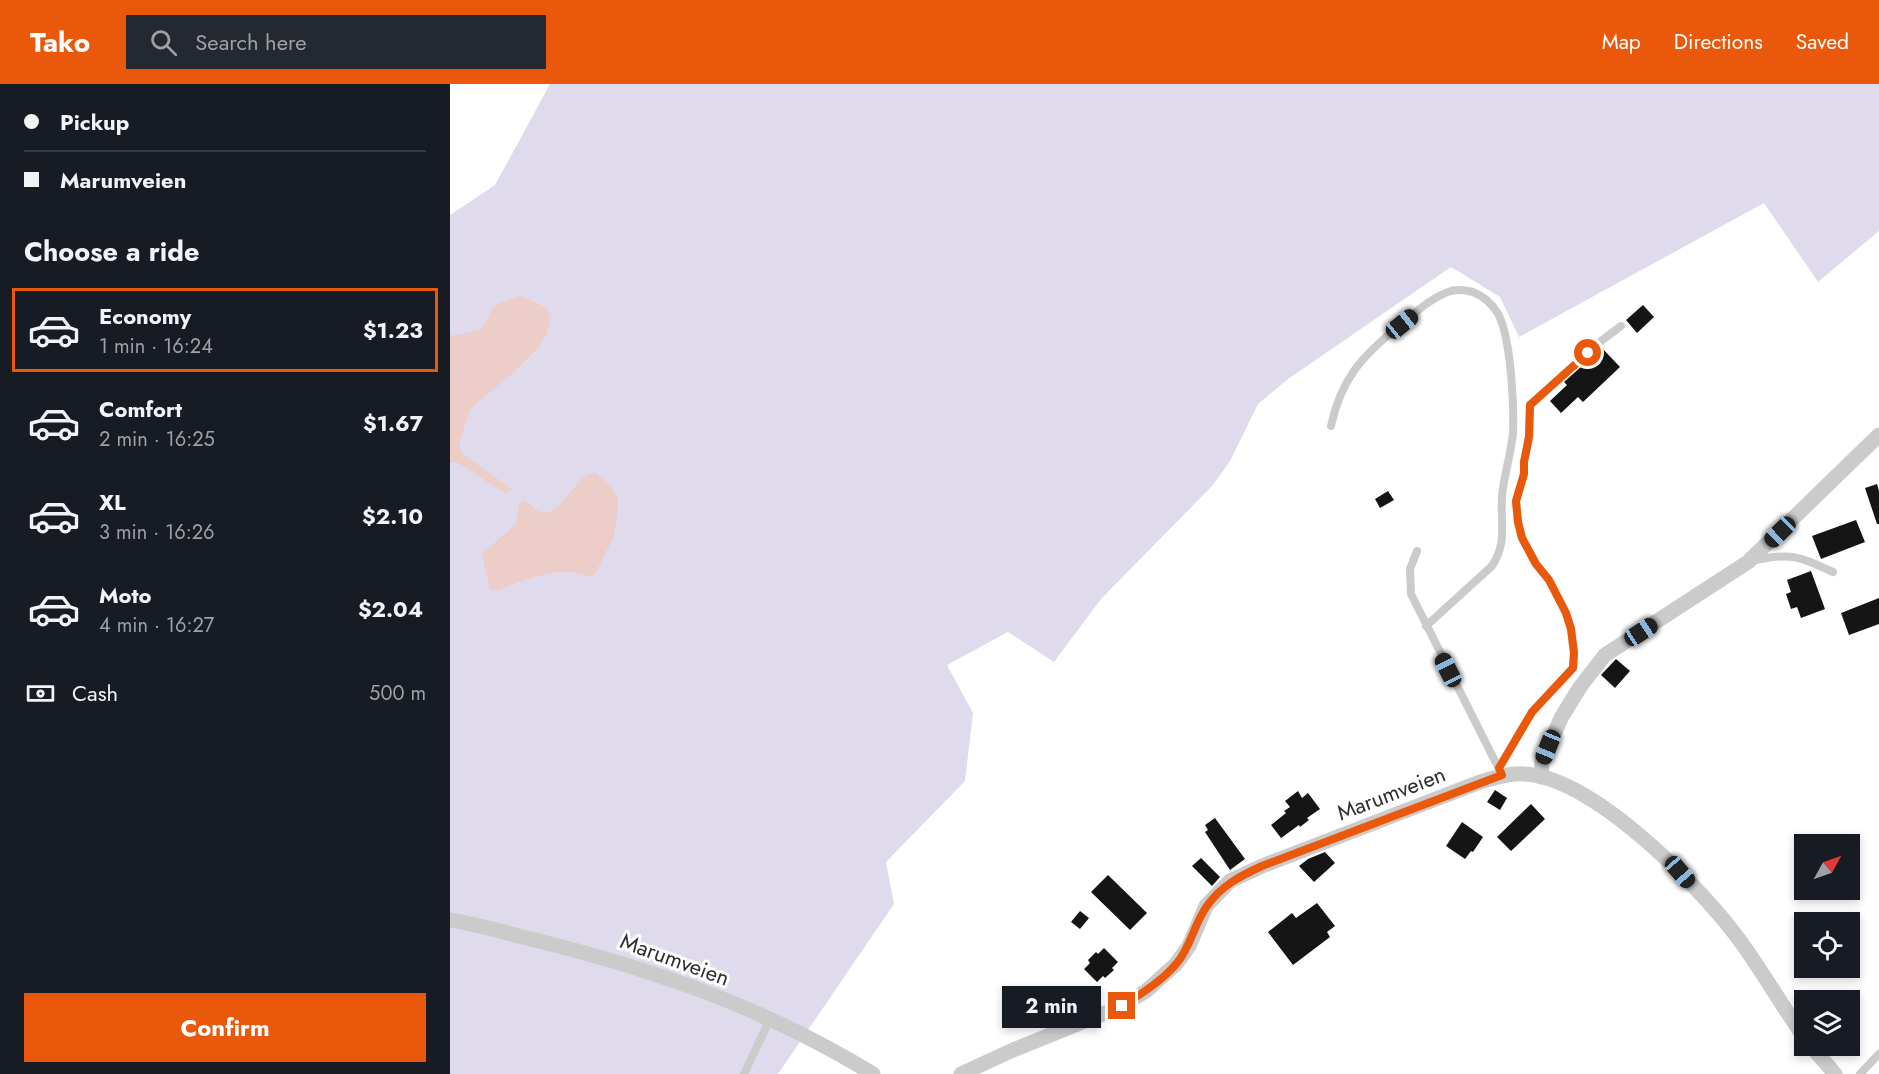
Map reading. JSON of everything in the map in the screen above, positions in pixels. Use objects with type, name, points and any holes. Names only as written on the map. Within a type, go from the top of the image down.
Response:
[{"type":"street","points":[[1541,777],[1542,762],[1561,718],[1580,687],[1605,655],[1748,562],[1879,435]]},
{"type":"street","name":"Marumveien","points":[[960,1074],[1122,1006],[1146,991],[1176,964],[1189,946],[1206,906],[1230,881],[1262,866],[1501,771],[1563,783],[1609,812],[1680,872],[1735,934],[1794,1023]]},
{"type":"street","name":"Marumveien","points":[[450,920],[635,966],[687,984],[799,1031],[873,1074]]},
{"type":"street","points":[[1820,1056],[1835,1074]]},
{"type":"lane","points":[[1331,426],[1336,403],[1355,369],[1374,347],[1430,301],[1449,291],[1462,289],[1487,300],[1498,313],[1507,345],[1513,399],[1512,435],[1502,496],[1502,546],[1492,566],[1426,626]]},
{"type":"lane","points":[[1580,687],[1573,668],[1574,653],[1569,621],[1554,590],[1522,538],[1516,501],[1524,474],[1530,405],[1621,326]]},
{"type":"lane","points":[[1417,551],[1410,569],[1411,594],[1501,771]]},
{"type":"lane","points":[[1748,562],[1789,555],[1833,572]]},
{"type":"lane","points":[[1501,771],[1532,712],[1573,668]]},
{"type":"lane","points":[[744,1074],[770,1019]]},
{"type":"lane","points":[[1860,1074],[1879,1054]]},
{"type":"shaded area","points":[[550,84],[1879,84],[1879,231],[1818,282],[1764,203],[1519,337],[1500,297],[1451,267],[1288,379],[1258,404],[1230,461],[1213,485],[1101,599],[1054,662],[1008,632],[947,665],[973,713],[965,781],[886,862],[894,904],[778,1074],[450,1074],[450,215],[495,185]]},
{"type":"shaded area","points":[[520,296],[546,307],[551,316],[547,334],[539,347],[514,372],[471,408],[460,440],[460,449],[464,455],[512,489],[506,494],[456,462],[450,463],[450,334],[453,336],[479,330],[485,324],[491,310],[498,304]]},
{"type":"shaded area","points":[[596,473],[611,487],[618,498],[618,507],[614,536],[595,574],[589,577],[578,573],[555,573],[498,590],[490,590],[482,554],[516,524],[519,504],[525,500],[538,511],[546,513],[559,505],[582,479]]},
{"type":"building","points":[[1643,305],[1654,317],[1637,333],[1626,320]]},
{"type":"building","points":[[1602,348],[1620,367],[1583,402],[1578,397],[1561,413],[1550,401],[1567,385],[1564,382]]},
{"type":"building","points":[[1877,484],[1879,524],[1877,524],[1865,488]]},
{"type":"building","points":[[1388,491],[1394,500],[1380,508],[1375,499]]},
{"type":"building","points":[[1856,520],[1865,542],[1821,559],[1812,536]]},
{"type":"building","points":[[1811,571],[1825,609],[1801,618],[1797,607],[1791,609],[1786,594],[1791,592],[1787,580]]},
{"type":"building","points":[[1879,598],[1879,624],[1849,635],[1841,613]]},
{"type":"building","points":[[1616,659],[1630,671],[1615,688],[1601,675]]},
{"type":"building","points":[[1495,790],[1507,798],[1500,810],[1487,802]]},
{"type":"building","points":[[1298,791],[1302,798],[1308,793],[1320,809],[1307,818],[1309,820],[1300,827],[1299,825],[1281,838],[1271,825],[1286,813],[1284,811],[1290,807],[1285,801]]},
{"type":"building","points":[[1531,804],[1545,819],[1511,851],[1497,837]]},
{"type":"building","points":[[1215,818],[1245,859],[1230,870],[1205,832],[1208,830],[1205,825]]},
{"type":"building","points":[[1462,822],[1483,837],[1465,859],[1446,846]]},
{"type":"building","points":[[1325,852],[1335,863],[1314,882],[1299,866],[1308,859]]},
{"type":"building","points":[[1201,858],[1220,877],[1212,886],[1192,866]]},
{"type":"building","points":[[1108,875],[1147,913],[1130,930],[1091,892]]},
{"type":"building","points":[[1317,903],[1335,926],[1327,932],[1330,937],[1293,965],[1268,932],[1292,913],[1296,918]]},
{"type":"building","points":[[1080,911],[1089,918],[1080,929],[1071,922]]},
{"type":"building","points":[[1104,948],[1118,962],[1112,968],[1114,970],[1097,982],[1084,969],[1090,963],[1088,960]]},
{"type":"route","points":[[1122,1006],[1146,991],[1176,964],[1189,946],[1206,906],[1230,881],[1262,866],[1502,775],[1499,768],[1532,712],[1573,668],[1571,629],[1566,613],[1549,580],[1536,564],[1522,538],[1516,501],[1524,474],[1530,405],[1588,353]]}]
